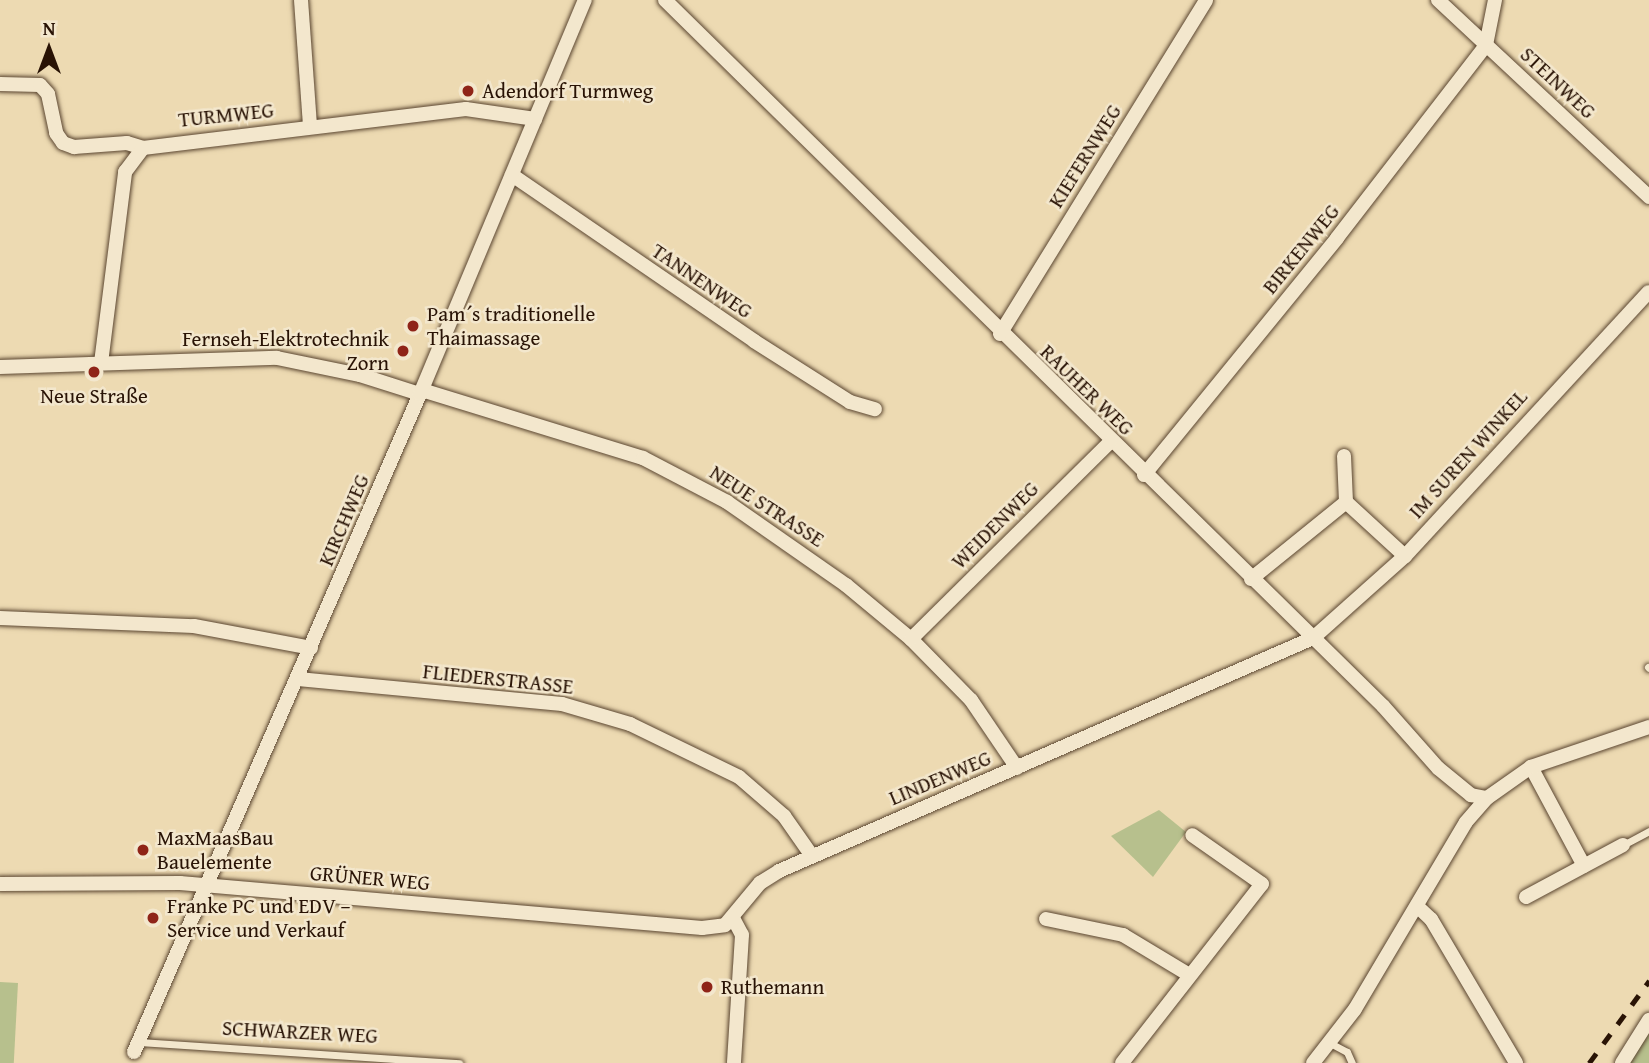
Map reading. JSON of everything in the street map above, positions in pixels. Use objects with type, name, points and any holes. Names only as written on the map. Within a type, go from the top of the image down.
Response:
[{"type":"street","points":[[301,0],[310,127]]},
{"type":"street","name":"KIRCHWEG","points":[[136,1047],[298,679],[585,0]]},
{"type":"street","name":"RAUHER WEG","points":[[665,0],[1000,334],[1383,706],[1438,768],[1471,795],[1487,798]]},
{"type":"street","name":"KIEFERNWEG","points":[[1000,334],[1206,0]]},
{"type":"street","name":"STEINWEG","points":[[1438,0],[1649,197]]},
{"type":"street","points":[[1486,45],[1495,0]]},
{"type":"street","name":"BIRKENWEG","points":[[1144,475],[1331,246],[1486,45]]},
{"type":"street","name":"TURMWEG","points":[[0,84],[40,85],[48,94],[55,133],[63,143],[74,147],[127,143],[143,148],[466,109],[535,119]]},
{"type":"street","points":[[101,363],[125,172],[143,148]]},
{"type":"street","name":"TANNENWEG","points":[[512,175],[754,341],[850,402],[875,409]]},
{"type":"street","name":"IM SUREN WINKEL","points":[[1313,638],[1405,556],[1649,292]]},
{"type":"street","name":"NEUE STRASSE","points":[[0,366],[277,358],[360,375],[598,442],[678,474],[790,544],[911,639],[962,689],[1017,768]]},
{"type":"street","name":"WEIDENWEG","points":[[911,639],[1110,442]]},
{"type":"street","points":[[1344,456],[1346,502],[1405,556]]},
{"type":"street","points":[[1251,579],[1346,502]]},
{"type":"street","points":[[0,618],[194,626],[311,648]]},
{"type":"street","name":"LINDENWEG","points":[[733,918],[760,883],[812,856],[1313,638]]},
{"type":"street","name":"FLIEDERSTRASSE","points":[[298,679],[562,704],[630,724],[665,737],[739,778],[784,816],[812,856]]},
{"type":"street","points":[[1313,1063],[1330,1043],[1418,907],[1466,822],[1487,798],[1531,767],[1649,727]]},
{"type":"street","points":[[1531,767],[1584,866]]},
{"type":"street","points":[[1122,1063],[1188,974],[1262,884],[1192,835]]},
{"type":"street","points":[[1526,897],[1623,845]]},
{"type":"street","name":"GRÜNER WEG","points":[[0,884],[208,886],[702,928],[725,925],[733,918]]},
{"type":"street","points":[[1418,907],[1431,919],[1516,1063]]},
{"type":"street","points":[[733,918],[742,935],[734,1063]]},
{"type":"street","points":[[1046,919],[1123,935],[1188,974]]},
{"type":"street","points":[[1622,1063],[1649,1020]]},
{"type":"lane","points":[[1623,845],[1649,831]]},
{"type":"lane","points":[[1330,1043],[1347,1052],[1352,1063]]},
{"type":"lane","name":"SCHWARZER WEG","points":[[136,1047],[459,1063]]},
{"type":"green space","points":[[1159,810],[1186,832],[1153,877],[1111,836]]},
{"type":"green space","points":[[0,982],[18,983],[14,1063],[0,1063]]},
{"type":"green space","points":[[1649,1028],[1649,1063],[1629,1063]]},
{"type":"railway","points":[[1589,1063],[1649,981]]},
{"type":"place","name":"Adendorf Turmweg","points":[[468,91]]},
{"type":"place","name":"Pam´s traditionelle Thaimassage","points":[[413,326]]},
{"type":"place","name":"Fernseh-Elektrotechnik Zorn","points":[[403,351]]},
{"type":"place","name":"Neue Straße","points":[[94,372]]},
{"type":"place","name":"MaxMaasBau Bauelemente","points":[[143,850]]},
{"type":"place","name":"Franke PC und EDV – Service und Verkauf","points":[[153,918]]},
{"type":"place","name":"Ruthemann","points":[[707,987]]}]
